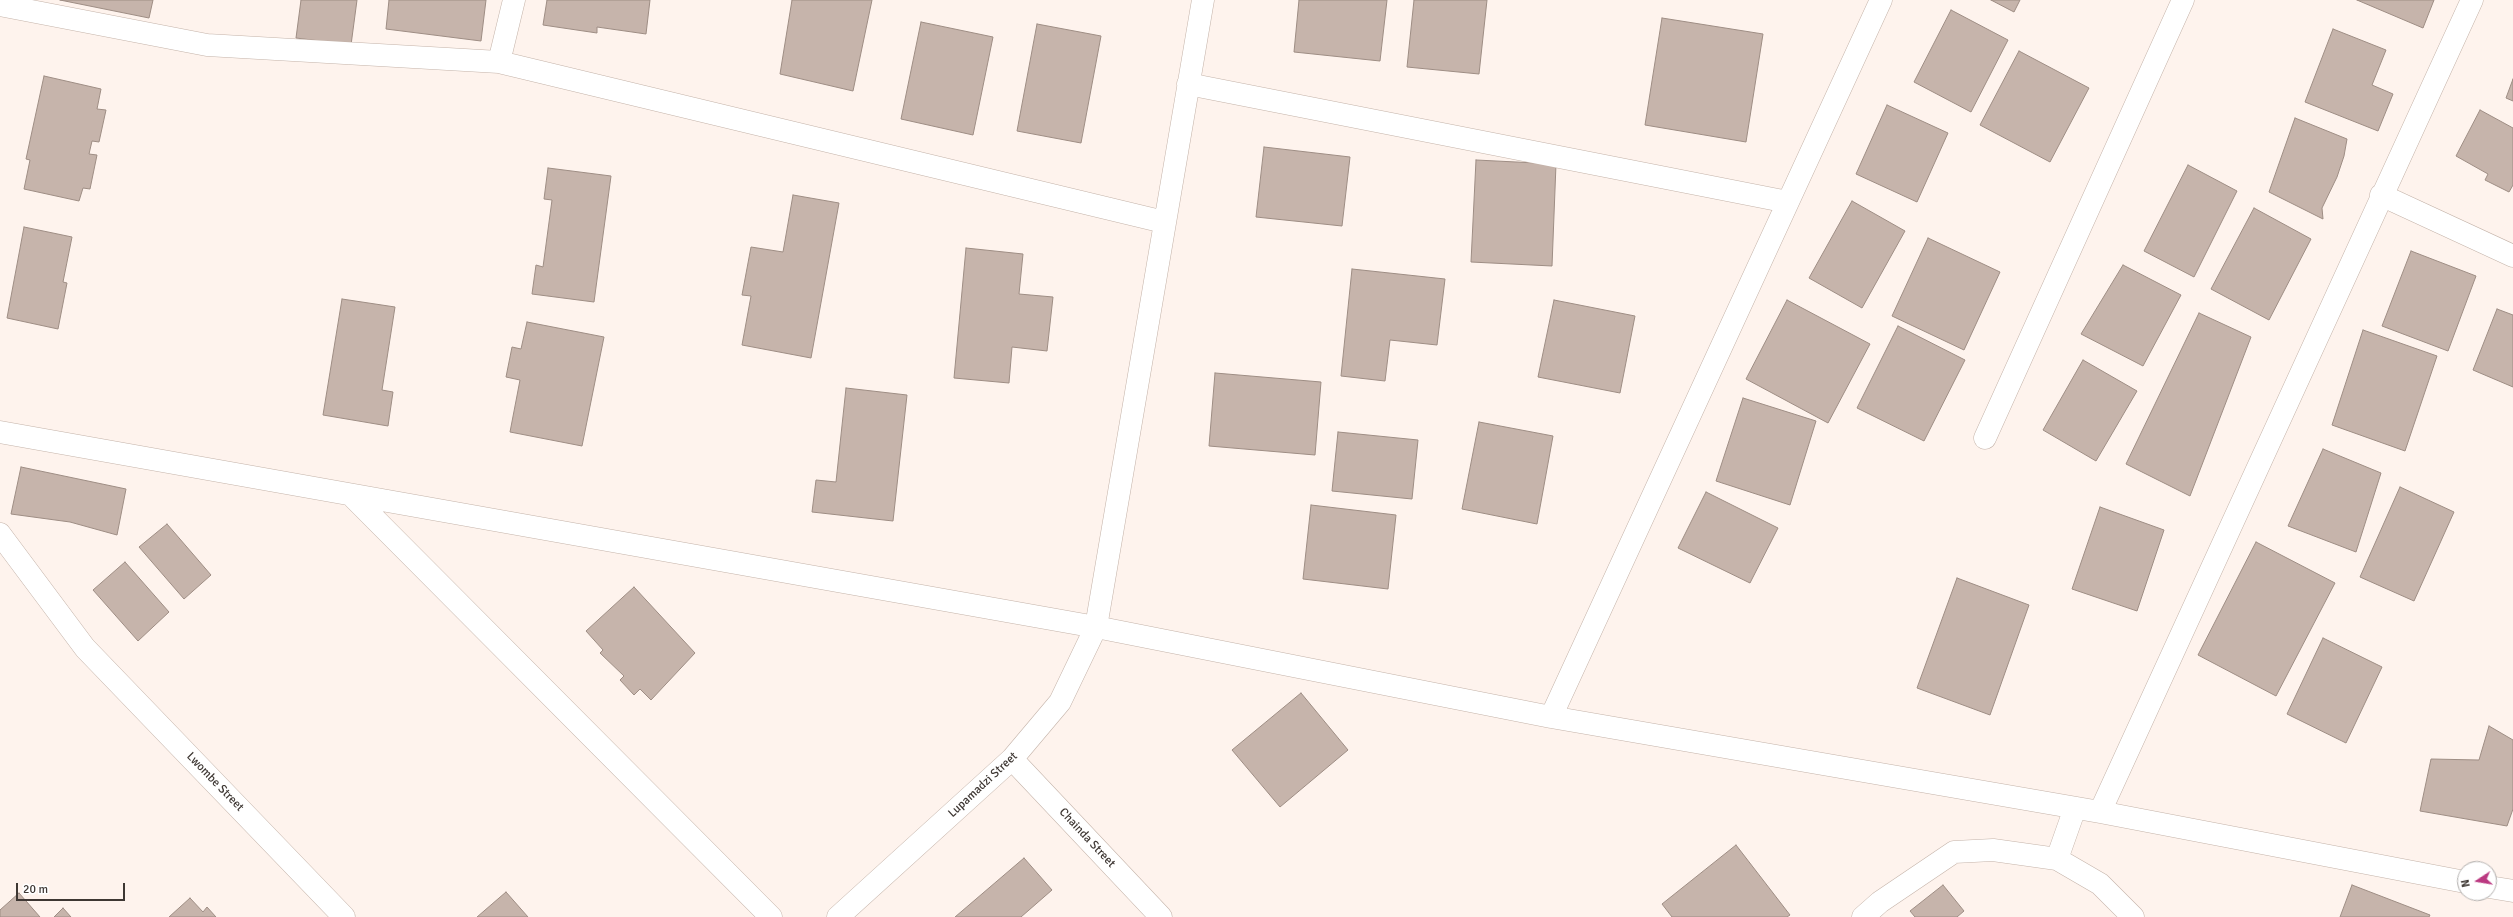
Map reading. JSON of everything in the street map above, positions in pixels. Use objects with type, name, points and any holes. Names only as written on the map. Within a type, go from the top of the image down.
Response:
[{"type":"street","points":[[499,62],[514,0]]},
{"type":"street","name":"Lupamadzi Street","points":[[838,917],[1012,759],[1060,702],[1096,627],[1203,0]]},
{"type":"street","points":[[1551,717],[1881,0]]},
{"type":"street","points":[[1986,438],[2183,0]]},
{"type":"street","points":[[2100,812],[2381,195],[2472,0]]},
{"type":"street","points":[[0,5],[207,45],[499,62],[1164,222]]},
{"type":"street","points":[[1188,84],[1788,202]]},
{"type":"street","points":[[2381,195],[2513,256]]},
{"type":"street","points":[[0,432],[1096,627],[1551,717],[2100,812],[2457,880]]},
{"type":"street","points":[[351,495],[771,917]]},
{"type":"street","name":"Lwombe Street","points":[[0,534],[85,648],[344,917]]},
{"type":"street","name":"Chainda Street","points":[[1012,759],[1161,917]]},
{"type":"street","points":[[2056,859],[2075,808]]},
{"type":"street","points":[[1864,917],[1880,902],[1954,852],[1993,850],[2025,853],[2056,859],[2100,884],[2133,917]]},
{"type":"street","points":[[2497,888],[2513,891]]},
{"type":"building","points":[[60,0],[153,0],[149,18]]},
{"type":"building","points":[[301,0],[357,0],[351,45],[296,38]]},
{"type":"building","points":[[389,0],[486,0],[481,41],[386,29]]},
{"type":"building","points":[[547,0],[650,0],[646,34],[597,27],[597,33],[543,25]]},
{"type":"building","points":[[792,0],[872,0],[853,91],[780,74]]},
{"type":"building","points":[[1299,0],[1387,0],[1380,61],[1294,52]]},
{"type":"building","points":[[1414,0],[1487,0],[1479,74],[1407,67]]},
{"type":"building","points":[[1991,0],[2020,0],[2014,12]]},
{"type":"building","points":[[2357,0],[2434,0],[2423,28]]},
{"type":"building","points":[[1951,10],[2008,40],[1971,112],[1914,82]]},
{"type":"building","points":[[1662,18],[1763,34],[1746,142],[1645,125]]},
{"type":"building","points":[[921,22],[993,37],[973,135],[901,119]]},
{"type":"building","points":[[1037,24],[1101,36],[1081,143],[1017,131]]},
{"type":"building","points":[[2333,29],[2386,50],[2372,85],[2393,94],[2378,131],[2305,102]]},
{"type":"building","points":[[2019,51],[2089,88],[2050,162],[1980,125]]},
{"type":"building","points":[[44,76],[101,89],[97,109],[106,110],[99,142],[92,141],[89,154],[97,155],[90,189],[83,188],[79,201],[24,189],[30,160],[26,159]]},
{"type":"building","points":[[2513,79],[2513,101],[2506,98]]},
{"type":"building","points":[[1887,105],[1948,133],[1917,202],[1856,174]]},
{"type":"building","points":[[2480,110],[2513,128],[2513,185],[2509,192],[2485,180],[2488,174],[2456,156]]},
{"type":"building","points":[[2295,118],[2347,139],[2344,156],[2337,177],[2322,208],[2323,219],[2269,192]]},
{"type":"building","points":[[1264,147],[1350,157],[1342,226],[1256,217]]},
{"type":"building","points":[[1476,160],[1556,164],[1552,266],[1471,262]]},
{"type":"building","points":[[2188,165],[2237,191],[2194,277],[2144,251]]},
{"type":"building","points":[[548,168],[611,176],[594,302],[532,294],[536,265],[543,267],[552,200],[544,199]]},
{"type":"building","points":[[793,195],[839,203],[811,358],[742,345],[751,296],[742,295],[751,247],[783,252]]},
{"type":"building","points":[[1852,201],[1905,231],[1862,308],[1809,278]]},
{"type":"building","points":[[2254,208],[2311,239],[2269,320],[2211,289]]},
{"type":"building","points":[[24,227],[72,237],[63,282],[67,283],[58,329],[7,318]]},
{"type":"building","points":[[1928,238],[2000,272],[1964,350],[1892,316]]},
{"type":"building","points":[[966,248],[1023,254],[1019,294],[1053,297],[1047,351],[1012,347],[1009,383],[954,378]]},
{"type":"building","points":[[2411,251],[2476,276],[2448,351],[2382,326]]},
{"type":"building","points":[[2123,265],[2181,295],[2143,366],[2081,334]]},
{"type":"building","points":[[1352,269],[1445,279],[1437,345],[1390,340],[1385,381],[1341,376]]},
{"type":"building","points":[[342,299],[395,307],[382,390],[393,392],[388,426],[323,415]]},
{"type":"building","points":[[1554,300],[1635,316],[1620,393],[1538,377]]},
{"type":"building","points":[[1787,300],[1870,344],[1828,423],[1746,379]]},
{"type":"building","points":[[2497,309],[2513,315],[2513,387],[2473,370]]},
{"type":"building","points":[[2199,313],[2251,337],[2190,496],[2126,464]]},
{"type":"building","points":[[527,322],[604,337],[582,446],[510,432],[520,380],[506,377],[512,347],[521,349]]},
{"type":"building","points":[[1898,326],[1965,360],[1924,441],[1857,408]]},
{"type":"building","points":[[2363,330],[2437,356],[2405,451],[2332,425]]},
{"type":"building","points":[[2083,360],[2137,391],[2096,461],[2043,430]]},
{"type":"building","points":[[1215,373],[1321,382],[1315,455],[1209,446]]},
{"type":"building","points":[[846,388],[907,395],[893,521],[812,512],[816,480],[836,482]]},
{"type":"building","points":[[1743,398],[1816,421],[1790,505],[1716,481]]},
{"type":"building","points":[[1479,422],[1553,436],[1537,524],[1462,509]]},
{"type":"building","points":[[1338,432],[1418,440],[1412,499],[1332,491]]},
{"type":"building","points":[[2323,449],[2381,473],[2356,552],[2288,526]]},
{"type":"building","points":[[21,467],[126,489],[117,535],[70,522],[11,514]]},
{"type":"building","points":[[2400,487],[2454,512],[2414,601],[2360,577]]},
{"type":"building","points":[[1706,492],[1778,528],[1750,583],[1678,548]]},
{"type":"building","points":[[1311,505],[1396,515],[1388,589],[1303,579]]},
{"type":"building","points":[[2100,507],[2164,530],[2137,611],[2072,589]]},
{"type":"building","points":[[167,524],[211,575],[184,599],[139,547]]},
{"type":"building","points":[[2256,542],[2335,583],[2276,696],[2198,655]]},
{"type":"building","points":[[125,562],[169,612],[138,641],[93,590]]},
{"type":"building","points":[[1957,578],[2029,605],[1990,715],[1917,688]]},
{"type":"building","points":[[634,587],[695,653],[651,700],[640,689],[634,695],[620,680],[624,676],[600,653],[603,650],[586,631]]},
{"type":"building","points":[[2323,638],[2382,667],[2346,743],[2287,714]]},
{"type":"building","points":[[1301,693],[1348,750],[1280,807],[1232,750]]},
{"type":"building","points":[[2489,726],[2513,740],[2513,809],[2507,826],[2420,811],[2431,759],[2479,760]]},
{"type":"building","points":[[1736,845],[1790,915],[1787,917],[1672,917],[1662,904]]},
{"type":"building","points":[[1024,858],[1052,890],[1021,917],[955,917]]},
{"type":"building","points":[[1943,885],[1964,911],[1957,917],[1915,917],[1910,911]]},
{"type":"building","points":[[2352,885],[2430,915],[2429,917],[2340,917]]},
{"type":"building","points":[[506,892],[528,917],[477,917]]},
{"type":"building","points":[[19,893],[40,917],[0,917],[0,910]]},
{"type":"building","points":[[190,898],[203,912],[207,907],[216,917],[169,917]]},
{"type":"building","points":[[63,908],[71,917],[54,917]]}]
